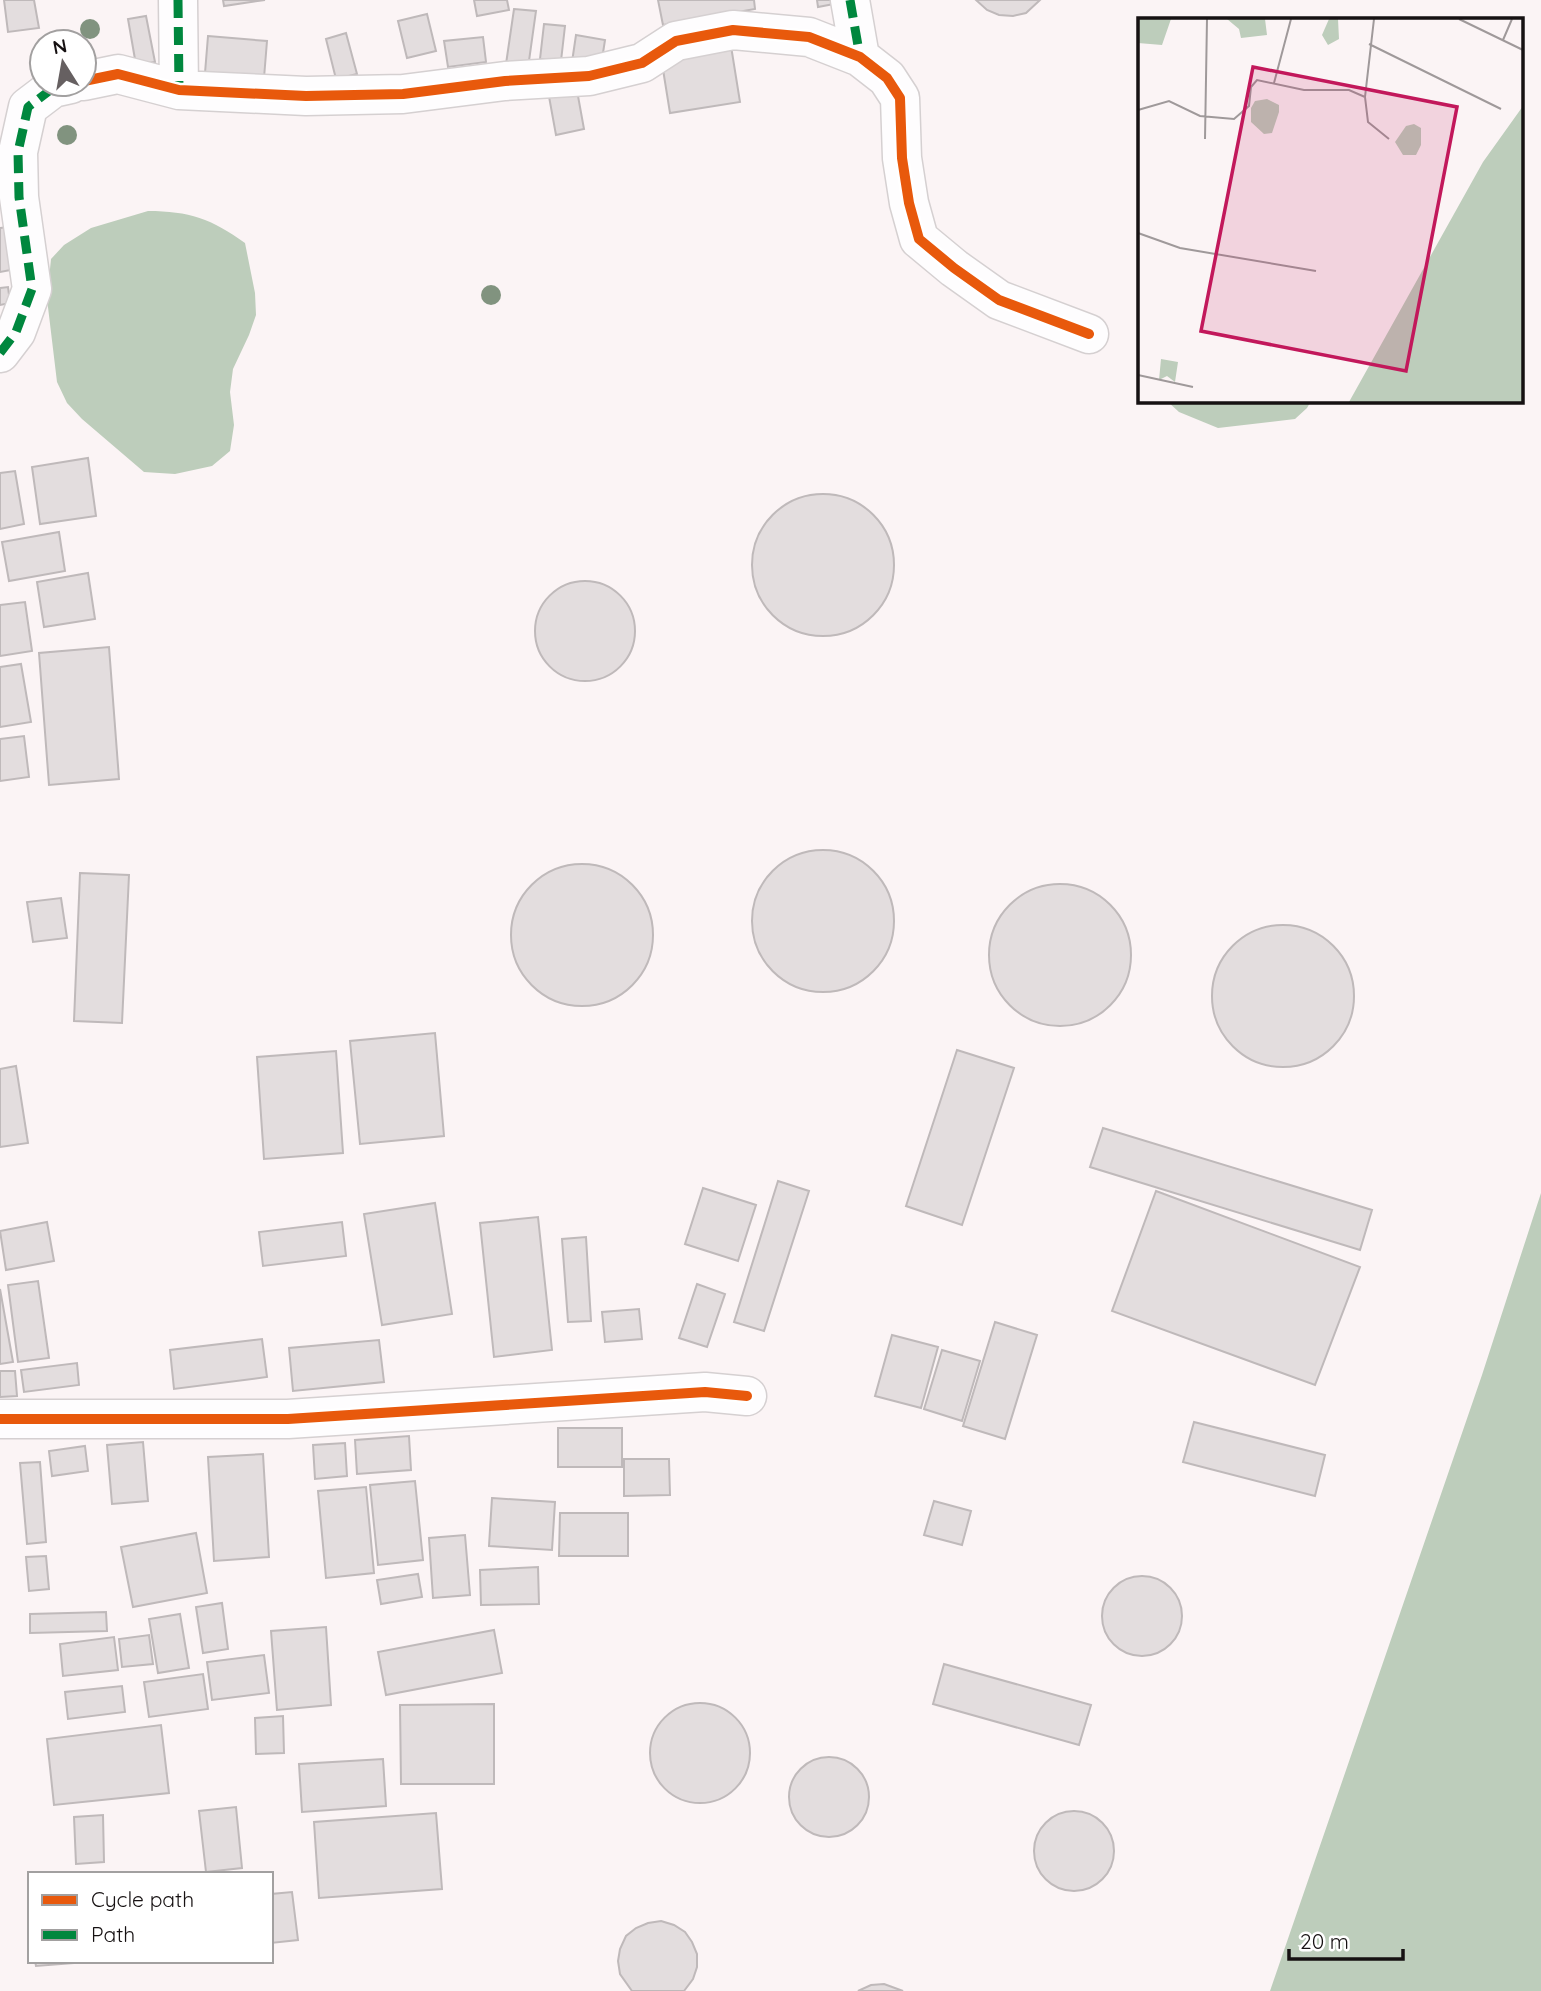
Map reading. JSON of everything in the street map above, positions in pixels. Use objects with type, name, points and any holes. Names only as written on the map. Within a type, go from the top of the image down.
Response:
[{"type":"street","points":[[178,0],[178,90]]},
{"type":"street","points":[[850,0],[860,57]]},
{"type":"street","points":[[98,78],[118,74],[178,90],[306,96],[403,94],[505,81],[589,76],[642,63],[676,41],[733,30],[809,37],[860,57],[887,78],[900,97],[902,158],[909,203],[919,239],[999,300],[1089,334]]},
{"type":"street","points":[[0,353],[16,332],[32,289],[19,197],[18,152],[29,107],[40,98]]},
{"type":"street","points":[[0,1419],[288,1419],[705,1392],[747,1396]]},
{"type":"shaded area","points":[[148,211],[200,218],[245,243],[255,293],[256,315],[233,369],[230,392],[234,425],[230,451],[212,466],[175,474],[144,472],[67,403],[57,382],[47,299],[51,259],[64,245],[91,228]]},
{"type":"shaded area","points":[[1168,402],[1310,402],[1295,419],[1218,428],[1179,412]]},
{"type":"shaded area","points":[[1541,1193],[1541,1991],[1270,1991],[1482,1375]]},
{"type":"building","points":[[4,0],[34,0],[39,28],[8,32]]},
{"type":"building","points":[[223,0],[265,0],[224,6]]},
{"type":"building","points":[[474,0],[507,0],[509,10],[477,16]]},
{"type":"building","points":[[658,0],[754,0],[755,9],[663,25]]},
{"type":"building","points":[[817,0],[838,0],[839,3],[818,7]]},
{"type":"building","points":[[976,0],[1040,0],[1026,13],[1013,16],[999,15],[987,10]]},
{"type":"building","points":[[514,9],[536,11],[528,68],[506,64]]},
{"type":"building","points":[[427,14],[436,51],[407,58],[398,21]]},
{"type":"building","points":[[146,16],[155,62],[136,65],[128,19]]},
{"type":"building","points":[[544,24],[565,26],[561,61],[540,59]]},
{"type":"building","points":[[346,33],[357,74],[336,79],[326,39]]},
{"type":"building","points":[[576,35],[605,40],[601,66],[572,62]]},
{"type":"building","points":[[208,36],[267,41],[264,78],[205,73]]},
{"type":"building","points":[[483,37],[486,62],[448,67],[444,41]]},
{"type":"building","points":[[731,46],[740,102],[670,113],[661,57]]},
{"type":"building","points":[[576,85],[584,129],[556,135],[548,91]]},
{"type":"building","points":[[8,227],[16,269],[0,272],[0,228]]},
{"type":"building","points":[[8,287],[10,303],[0,305],[0,288]]},
{"type":"building","points":[[88,458],[96,516],[40,524],[32,467]]},
{"type":"building","points":[[15,471],[24,524],[0,529],[0,473]]},
{"type":"building","points":[[823,494],[850,499],[873,515],[889,538],[894,565],[889,592],[873,615],[850,631],[823,636],[796,631],[773,615],[757,592],[752,565],[757,538],[773,515],[796,499]]},
{"type":"building","points":[[59,532],[65,571],[9,581],[2,542]]},
{"type":"building","points":[[88,573],[95,619],[44,627],[37,582]]},
{"type":"building","points":[[585,581],[604,585],[620,596],[631,612],[635,631],[631,650],[620,666],[604,677],[585,681],[566,677],[550,666],[539,650],[535,631],[539,612],[550,596],[566,585]]},
{"type":"building","points":[[25,602],[32,651],[0,656],[0,605]]},
{"type":"building","points":[[109,647],[119,779],[49,785],[39,653]]},
{"type":"building","points":[[21,664],[31,722],[0,727],[0,667]]},
{"type":"building","points":[[24,736],[29,777],[0,781],[0,739]]},
{"type":"building","points":[[823,850],[850,855],[873,871],[889,894],[894,921],[889,948],[873,971],[850,987],[823,992],[796,987],[773,971],[757,948],[752,921],[757,894],[773,871],[796,855]]},
{"type":"building","points":[[582,864],[609,869],[632,885],[648,908],[653,935],[648,962],[632,985],[609,1001],[582,1006],[555,1001],[532,985],[516,962],[511,935],[516,908],[532,885],[555,869]]},
{"type":"building","points":[[80,873],[129,875],[122,1023],[74,1021]]},
{"type":"building","points":[[1060,884],[1087,889],[1110,905],[1126,928],[1131,955],[1126,982],[1110,1005],[1087,1021],[1060,1026],[1033,1021],[1010,1005],[994,982],[989,955],[994,928],[1010,905],[1033,889]]},
{"type":"building","points":[[61,898],[67,938],[33,942],[27,902]]},
{"type":"building","points":[[1283,925],[1310,930],[1333,946],[1349,969],[1354,996],[1349,1023],[1333,1046],[1310,1062],[1283,1067],[1256,1062],[1233,1046],[1217,1023],[1212,996],[1217,969],[1233,946],[1256,930]]},
{"type":"building","points":[[435,1033],[444,1136],[360,1144],[350,1041]]},
{"type":"building","points":[[957,1050],[1014,1068],[962,1225],[906,1206]]},
{"type":"building","points":[[336,1051],[343,1153],[264,1159],[257,1057]]},
{"type":"building","points":[[16,1066],[28,1143],[0,1147],[0,1069]]},
{"type":"building","points":[[1103,1128],[1372,1210],[1360,1250],[1090,1167]]},
{"type":"building","points":[[778,1181],[809,1191],[764,1331],[734,1322]]},
{"type":"building","points":[[703,1188],[756,1205],[738,1261],[685,1244]]},
{"type":"building","points":[[1156,1191],[1360,1267],[1315,1385],[1112,1311]]},
{"type":"building","points":[[435,1203],[452,1314],[382,1325],[364,1214]]},
{"type":"building","points":[[538,1217],[552,1350],[494,1357],[480,1223]]},
{"type":"building","points":[[47,1222],[54,1261],[6,1270],[0,1231]]},
{"type":"building","points":[[342,1222],[346,1256],[263,1266],[259,1232]]},
{"type":"building","points":[[586,1237],[591,1321],[568,1322],[562,1239]]},
{"type":"building","points":[[38,1281],[49,1358],[18,1362],[8,1285]]},
{"type":"building","points":[[697,1284],[725,1294],[707,1347],[679,1338]]},
{"type":"building","points":[[0,1289],[13,1362],[0,1364]]},
{"type":"building","points":[[639,1309],[642,1339],[605,1342],[602,1312]]},
{"type":"building","points":[[995,1322],[1037,1335],[1005,1439],[963,1426]]},
{"type":"building","points":[[892,1335],[938,1347],[921,1408],[875,1396]]},
{"type":"building","points":[[262,1339],[267,1377],[174,1389],[170,1350]]},
{"type":"building","points":[[379,1340],[384,1382],[293,1391],[289,1348]]},
{"type":"building","points":[[942,1350],[980,1361],[962,1421],[924,1409]]},
{"type":"building","points":[[77,1363],[79,1385],[24,1392],[21,1370]]},
{"type":"building","points":[[0,1371],[15,1371],[17,1396],[0,1397]]},
{"type":"building","points":[[1194,1422],[1325,1455],[1315,1496],[1183,1462]]},
{"type":"building","points":[[558,1428],[622,1428],[622,1467],[558,1467]]},
{"type":"building","points":[[409,1436],[411,1470],[357,1474],[355,1440]]},
{"type":"building","points":[[143,1442],[148,1501],[112,1504],[107,1445]]},
{"type":"building","points":[[345,1443],[347,1476],[315,1479],[313,1445]]},
{"type":"building","points":[[85,1446],[88,1471],[52,1476],[49,1451]]},
{"type":"building","points":[[263,1454],[269,1557],[214,1561],[208,1457]]},
{"type":"building","points":[[624,1459],[669,1459],[670,1495],[624,1496]]},
{"type":"building","points":[[40,1462],[46,1542],[27,1544],[20,1463]]},
{"type":"building","points":[[415,1481],[423,1560],[378,1565],[370,1485]]},
{"type":"building","points":[[366,1487],[374,1573],[326,1578],[318,1491]]},
{"type":"building","points":[[492,1498],[555,1502],[552,1550],[489,1546]]},
{"type":"building","points":[[934,1501],[971,1511],[962,1545],[924,1535]]},
{"type":"building","points":[[560,1513],[628,1513],[628,1556],[559,1556]]},
{"type":"building","points":[[196,1533],[207,1593],[133,1607],[121,1547]]},
{"type":"building","points":[[465,1535],[470,1595],[433,1598],[429,1538]]},
{"type":"building","points":[[46,1556],[49,1589],[29,1591],[26,1557]]},
{"type":"building","points":[[538,1567],[539,1604],[481,1605],[480,1570]]},
{"type":"building","points":[[418,1574],[422,1597],[381,1604],[377,1580]]},
{"type":"building","points":[[1142,1576],[1157,1579],[1170,1588],[1179,1601],[1182,1616],[1179,1631],[1170,1644],[1157,1653],[1142,1656],[1127,1653],[1114,1644],[1105,1631],[1102,1616],[1105,1601],[1114,1588],[1127,1579]]},
{"type":"building","points":[[222,1603],[228,1649],[203,1653],[196,1607]]},
{"type":"building","points":[[106,1612],[107,1631],[30,1633],[30,1614]]},
{"type":"building","points":[[180,1614],[189,1668],[158,1673],[149,1619]]},
{"type":"building","points":[[326,1627],[331,1705],[277,1710],[271,1631]]},
{"type":"building","points":[[494,1630],[502,1673],[386,1695],[378,1652]]},
{"type":"building","points":[[149,1635],[153,1664],[122,1667],[119,1639]]},
{"type":"building","points":[[114,1637],[118,1670],[63,1676],[60,1644]]},
{"type":"building","points":[[264,1655],[269,1693],[212,1700],[207,1662]]},
{"type":"building","points":[[944,1664],[1091,1705],[1079,1745],[933,1704]]},
{"type":"building","points":[[203,1674],[208,1709],[149,1717],[144,1682]]},
{"type":"building","points":[[122,1686],[125,1712],[68,1719],[65,1692]]},
{"type":"building","points":[[700,1703],[719,1707],[735,1718],[746,1734],[750,1753],[746,1772],[735,1788],[719,1799],[700,1803],[681,1799],[665,1788],[654,1772],[650,1753],[654,1734],[665,1718],[681,1707]]},
{"type":"building","points":[[494,1704],[494,1784],[401,1784],[400,1705]]},
{"type":"building","points":[[283,1716],[284,1753],[256,1754],[255,1718]]},
{"type":"building","points":[[161,1725],[169,1793],[54,1805],[47,1739]]},
{"type":"building","points":[[829,1757],[844,1760],[857,1769],[866,1782],[869,1797],[866,1812],[857,1825],[844,1834],[829,1837],[814,1834],[801,1825],[792,1812],[789,1797],[792,1782],[801,1769],[814,1760]]},
{"type":"building","points":[[383,1759],[386,1806],[302,1812],[299,1764]]},
{"type":"building","points":[[236,1807],[242,1868],[206,1872],[199,1811]]},
{"type":"building","points":[[1074,1811],[1089,1814],[1102,1823],[1111,1836],[1114,1851],[1111,1866],[1102,1879],[1089,1888],[1074,1891],[1059,1888],[1046,1879],[1037,1866],[1034,1851],[1037,1836],[1046,1823],[1059,1814]]},
{"type":"building","points":[[436,1813],[442,1889],[319,1898],[314,1822]]},
{"type":"building","points":[[103,1815],[104,1862],[76,1864],[74,1817]]},
{"type":"building","points":[[292,1892],[298,1940],[273,1943],[273,1894]]},
{"type":"building","points":[[661,1921],[685,1932],[692,1942],[697,1954],[693,1979],[684,1991],[632,1991],[620,1974],[620,1949],[626,1936],[636,1928]]},
{"type":"building","points":[[35,1963],[74,1963],[36,1966]]},
{"type":"building","points":[[884,1984],[903,1991],[858,1991],[871,1985]]},
{"type":"marked path","points":[[178,0],[179,90]]},
{"type":"marked path","points":[[850,0],[860,57]]},
{"type":"marked path","points":[[0,353],[16,332],[32,289],[19,197],[18,152],[28,107],[40,98]]},
{"type":"cycle path","points":[[98,78],[118,74],[179,90],[306,96],[403,94],[505,81],[589,76],[642,63],[676,41],[733,30],[809,37],[860,57],[887,78],[900,98],[902,158],[909,203],[919,239],[999,300],[1089,334]]},
{"type":"cycle path","points":[[0,1419],[288,1419],[705,1392],[747,1396]]}]
